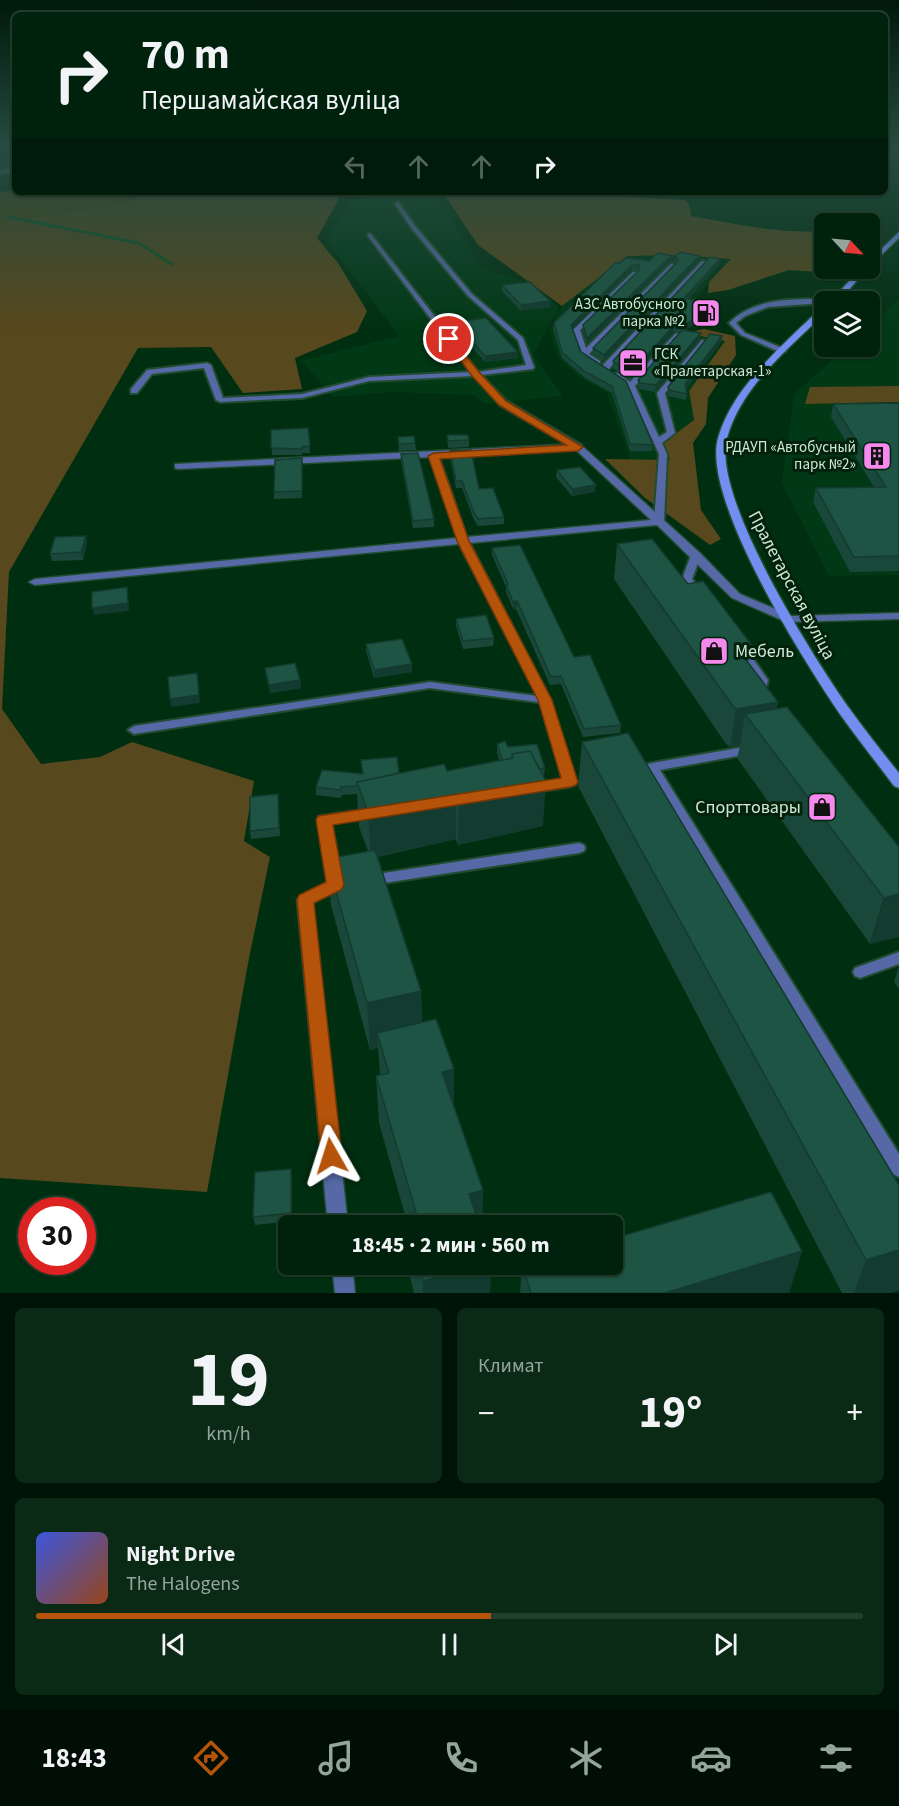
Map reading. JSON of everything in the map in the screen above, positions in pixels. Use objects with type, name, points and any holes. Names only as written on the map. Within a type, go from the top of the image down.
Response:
[{"type":"main road","points":[[880,254],[899,234]]},
{"type":"main road","points":[[843,291],[854,279]]},
{"type":"main road","name":"Пралетарская вуліца","points":[[814,320],[754,382],[735,411],[722,440],[719,465],[728,499],[753,554],[790,620],[839,704],[899,783]]},
{"type":"street","points":[[178,466],[434,456],[578,447],[696,555],[736,596],[790,620],[899,616]]},
{"type":"street","points":[[434,456],[463,541],[545,700],[570,782],[512,791]]},
{"type":"street","points":[[35,582],[659,522]]},
{"type":"street","points":[[337,1215],[305,900],[347,883],[324,820],[394,809]]},
{"type":"street","points":[[343,1275],[345,1293]]},
{"type":"lane","points":[[134,391],[150,372],[207,364],[220,400],[302,396],[369,379],[476,374],[530,366],[521,339],[470,295],[414,228],[402,210]]},
{"type":"lane","points":[[370,235],[476,374],[503,403],[578,447]]},
{"type":"lane","points":[[604,369],[704,262]]},
{"type":"lane","points":[[585,354],[673,265]]},
{"type":"lane","points":[[635,273],[576,330],[585,354],[631,386],[658,442],[663,454],[659,522]]},
{"type":"lane","points":[[782,351],[743,334],[732,323],[744,311],[766,304],[814,302]]},
{"type":"lane","points":[[631,386],[677,335]]},
{"type":"lane","points":[[658,442],[671,433],[661,393],[704,340]]},
{"type":"lane","points":[[696,555],[687,579],[708,606]]},
{"type":"lane","points":[[729,634],[764,680],[760,696],[767,705]]},
{"type":"lane","points":[[134,730],[430,685],[545,700]]},
{"type":"lane","points":[[762,748],[652,767],[899,1169]]},
{"type":"lane","points":[[347,883],[579,848]]},
{"type":"lane","points":[[860,972],[899,958]]},
{"type":"shaded area","points":[[0,210],[79,210],[0,222]]},
{"type":"shaded area","points":[[79,210],[332,210],[317,238],[338,263],[367,311],[357,332],[295,358],[302,389],[243,393],[211,347],[138,348],[9,572],[2,709],[41,764],[100,757],[132,742],[254,781],[244,841],[270,857],[249,958],[207,1192],[0,1178],[0,222]]},
{"type":"shaded area","points":[[346,210],[446,210],[482,267],[535,286],[559,308],[533,355],[563,396],[485,404],[473,395],[392,392],[334,397],[301,361],[399,336],[326,240]]},
{"type":"shaded area","points":[[455,210],[690,210],[691,216],[741,225],[774,230],[814,232],[814,272],[789,270],[728,290],[708,293],[709,282],[731,259],[681,255],[627,256],[562,306],[478,245]]},
{"type":"shaded area","points":[[681,255],[732,259],[666,329],[725,340],[689,391],[694,420],[663,443],[671,460],[631,461],[607,393],[579,377],[559,359],[549,330],[562,306],[627,256]]},
{"type":"shaded area","points":[[899,299],[899,575],[829,576],[782,483],[794,394],[836,357],[880,357],[880,317]]},
{"type":"shaded area","points":[[704,329],[735,336],[736,355],[708,398],[706,424],[693,443],[701,510],[721,539],[710,545],[645,498],[605,459],[670,460],[663,443],[694,420],[689,391],[725,341],[685,333]]},
{"type":"shaded area","points":[[899,386],[899,402],[805,404],[810,387]]},
{"type":"building","points":[[681,252],[699,256],[604,355],[593,348],[677,262],[678,259],[675,256]]},
{"type":"building","points":[[658,253],[674,256],[670,257],[587,338],[583,325],[639,270],[639,265],[632,265],[571,325],[581,352],[626,381],[653,445],[630,444],[612,386],[585,372],[562,352],[554,323],[615,263],[620,263],[626,258],[649,261]]},
{"type":"building","points":[[710,257],[720,259],[684,298],[716,305],[682,327],[674,326],[630,373],[613,361]]},
{"type":"building","points":[[530,282],[550,301],[521,305],[502,285]]},
{"type":"building","points":[[486,318],[518,352],[485,356],[455,322]]},
{"type":"building","points":[[682,330],[701,333],[656,385],[640,383],[638,380]]},
{"type":"building","points":[[710,334],[722,336],[685,384],[687,394],[669,390],[668,387]]},
{"type":"building","points":[[899,403],[899,556],[854,557],[816,488],[886,487],[833,404]]},
{"type":"building","points":[[308,428],[310,446],[302,447],[302,449],[271,448],[271,430]]},
{"type":"building","points":[[447,435],[468,435],[469,440],[448,441]]},
{"type":"building","points":[[414,436],[415,443],[399,444],[398,437]]},
{"type":"building","points":[[471,450],[479,489],[493,488],[504,517],[478,519],[462,481],[456,481],[450,451]]},
{"type":"building","points":[[418,453],[434,519],[413,521],[401,454]]},
{"type":"building","points":[[302,458],[302,491],[274,492],[275,460]]},
{"type":"building","points":[[580,467],[596,485],[572,489],[557,470]]},
{"type":"building","points":[[86,536],[81,552],[50,554],[55,537]]},
{"type":"building","points":[[652,539],[688,584],[703,581],[751,644],[737,648],[778,702],[736,709],[733,706],[617,544]]},
{"type":"building","points":[[520,545],[574,657],[590,655],[621,725],[584,729],[561,676],[551,677],[517,601],[513,602],[506,585],[508,584],[492,548]]},
{"type":"building","points":[[127,587],[128,603],[92,608],[92,592]]},
{"type":"building","points":[[486,615],[494,638],[463,641],[456,619]]},
{"type":"building","points":[[402,639],[412,664],[374,670],[366,644]]},
{"type":"building","points":[[295,663],[300,680],[269,685],[265,668]]},
{"type":"building","points":[[197,673],[199,695],[170,699],[168,677]]},
{"type":"building","points":[[787,707],[899,847],[899,894],[884,898],[745,714]]},
{"type":"building","points":[[628,733],[899,1185],[899,1250],[866,1260],[582,742]]},
{"type":"building","points":[[505,741],[508,747],[537,744],[545,768],[539,769],[530,751],[512,754],[512,758],[502,760],[497,744]]},
{"type":"building","points":[[530,751],[546,781],[459,800],[456,794],[368,813],[357,782],[444,764],[447,771],[513,758],[512,754]]},
{"type":"building","points":[[397,757],[399,773],[357,782],[357,786],[341,787],[340,790],[316,787],[322,770],[363,774],[361,760]]},
{"type":"building","points":[[278,794],[279,828],[250,831],[250,797]]},
{"type":"building","points":[[375,850],[421,991],[367,1003],[327,859]]},
{"type":"building","points":[[436,1019],[454,1069],[442,1072],[483,1190],[469,1194],[476,1215],[404,1215],[416,1212],[376,1076],[389,1073],[377,1033]]},
{"type":"building","points":[[291,1169],[291,1213],[253,1217],[255,1172]]},
{"type":"building","points":[[771,1192],[802,1251],[665,1293],[531,1293],[525,1275],[623,1275],[623,1236]]},
{"type":"building","points":[[421,1275],[442,1275],[423,1281]]},
{"type":"waterway","points":[[9,217],[139,243],[172,264]]},
{"type":"place","name":"АЗС Автобусного парка №2","points":[[706,313]]},
{"type":"place","name":"ГСК «Пралетарская-1»","points":[[633,363]]},
{"type":"place","name":"РДАУП «Автобусный парк №2»","points":[[877,456]]},
{"type":"place","name":"Мебель","points":[[714,651]]},
{"type":"place","name":"Спорттовары","points":[[822,807]]},
{"type":"route","points":[[331,1156],[305,900],[335,885],[324,820],[570,782],[545,700],[463,541],[434,456],[578,447],[503,403],[476,374],[449,339]]}]
